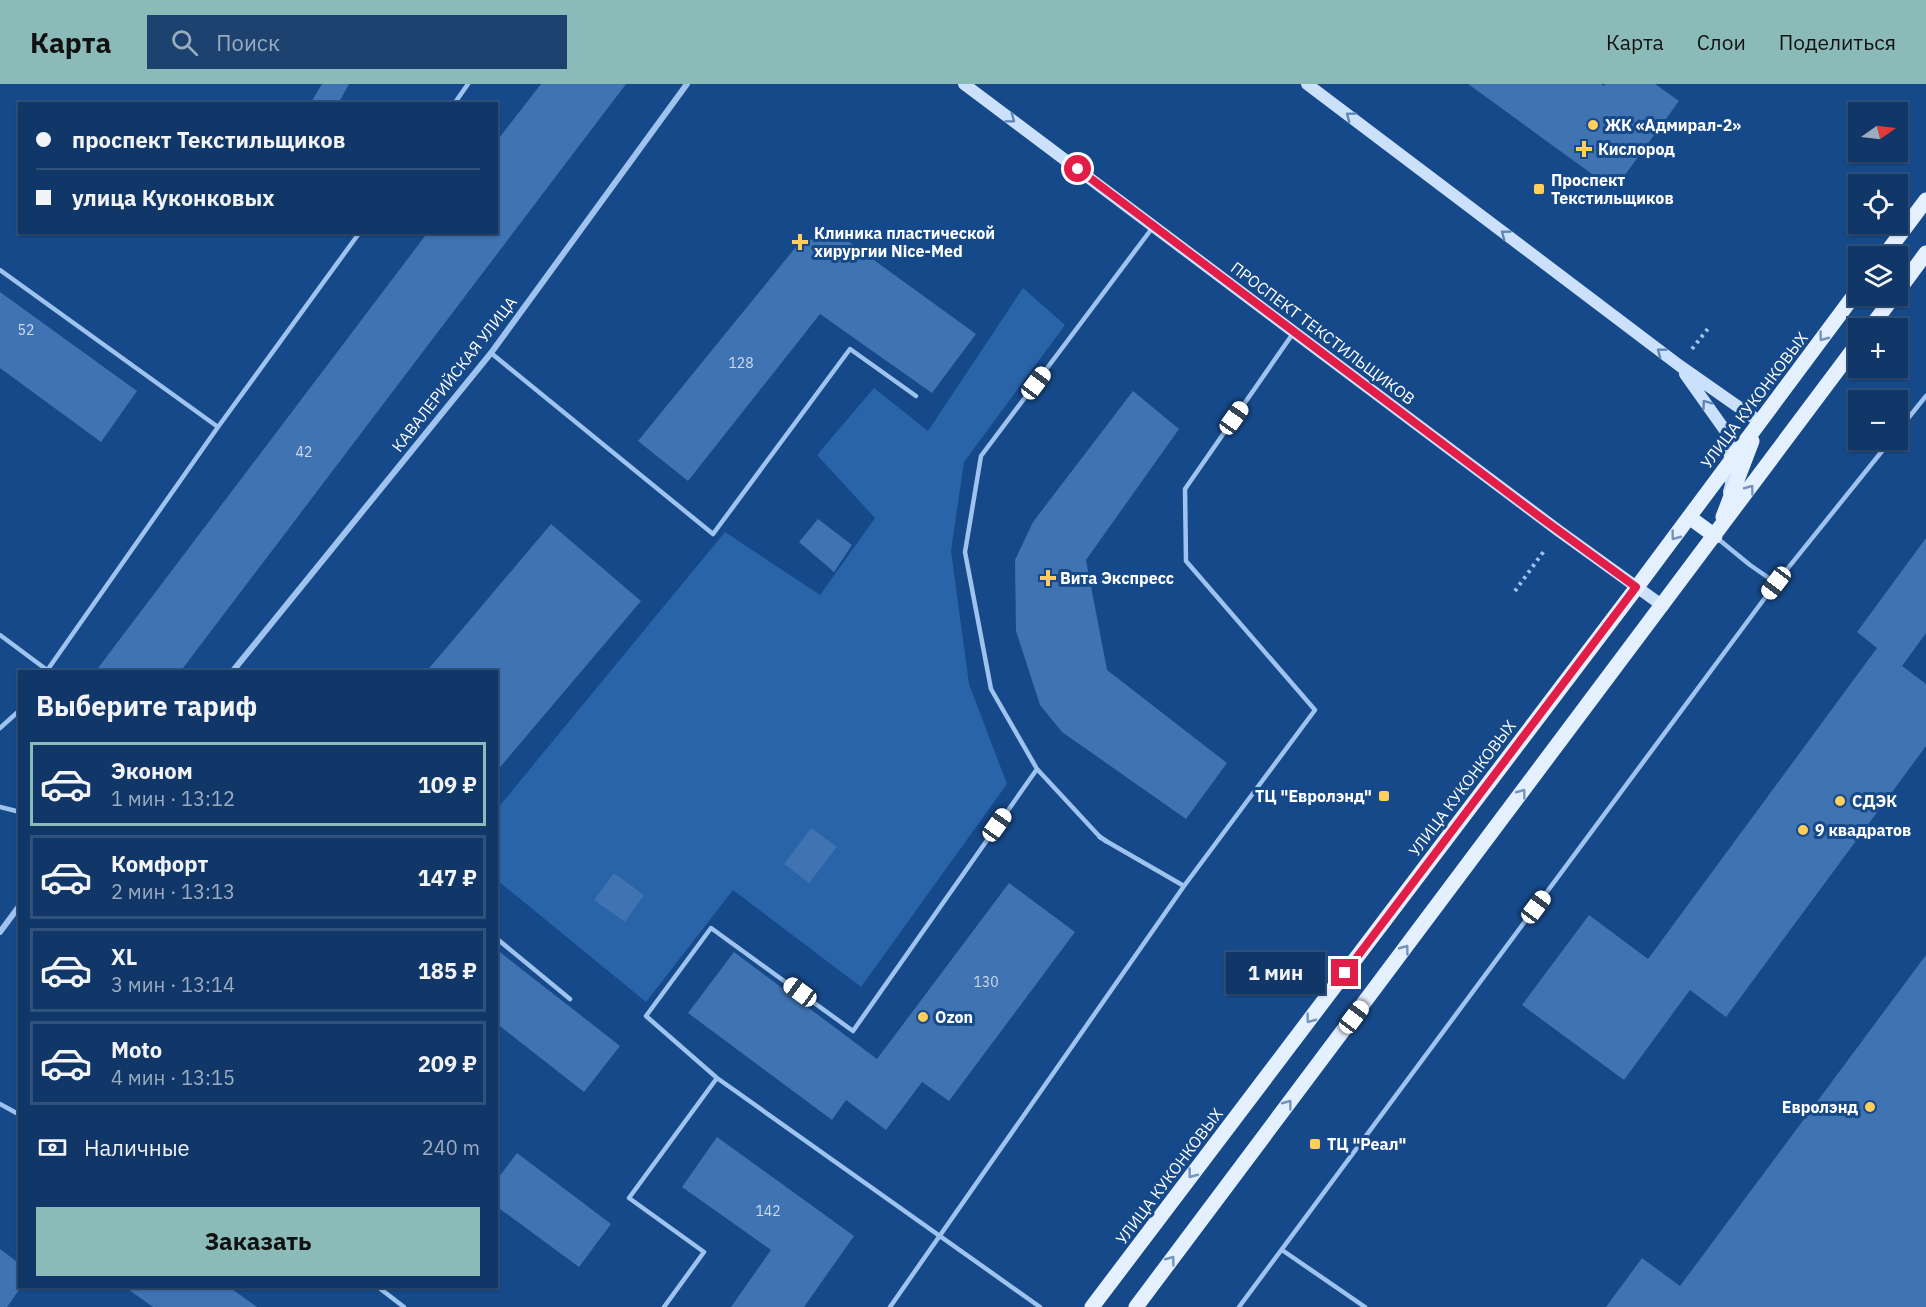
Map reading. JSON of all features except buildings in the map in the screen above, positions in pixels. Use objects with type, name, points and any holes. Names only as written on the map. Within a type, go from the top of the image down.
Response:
[{"type":"main road","name":"ПРОСПЕКТ ТЕКСТИЛЬЩИКОВ","points":[[964,84],[1663,606]]},
{"type":"main road","points":[[1307,84],[1680,366],[1760,422],[1715,536]]},
{"type":"main road","points":[[1892,246],[1926,200]]},
{"type":"main road","points":[[1908,277],[1926,253]]},
{"type":"main road","name":"УЛИЦА КУКОНКОВЫХ","points":[[1092,1307],[1848,303]]},
{"type":"main road","points":[[1136,1307],[1848,357]]},
{"type":"main road","points":[[1680,366],[1729,436],[1731,485],[1715,536]]},
{"type":"main road","points":[[1689,517],[1715,536]]},
{"type":"street","name":"КАВАЛЕРИЙСКАЯ УЛИЦА","points":[[234,670],[490,353],[687,84]]},
{"type":"street","points":[[1100,837],[1106,841]]},
{"type":"street","points":[[0,932],[18,908]]},
{"type":"lane","points":[[455,102],[468,84]]},
{"type":"lane","points":[[1100,837],[1037,768],[991,689],[965,552],[981,456],[1153,226]]},
{"type":"lane","points":[[47,670],[218,427],[359,234]]},
{"type":"lane","points":[[0,270],[218,427]]},
{"type":"lane","points":[[890,1307],[1184,886],[1315,710],[1186,561],[1185,489],[1294,332]]},
{"type":"lane","points":[[490,353],[713,534],[850,349],[916,396]]},
{"type":"lane","points":[[1908,418],[1926,396]]},
{"type":"lane","points":[[1239,1307],[1776,583],[1883,450]]},
{"type":"lane","points":[[1715,536],[1776,583]]},
{"type":"lane","points":[[0,635],[45,670]]},
{"type":"lane","points":[[0,728],[18,712]]},
{"type":"lane","points":[[1037,768],[853,1031],[711,928],[646,1016],[717,1078],[1040,1307]]},
{"type":"lane","points":[[0,807],[18,812]]},
{"type":"lane","points":[[1106,841],[1184,886]]},
{"type":"lane","points":[[498,940],[570,999]]},
{"type":"lane","points":[[664,1307],[704,1251],[628,1198],[717,1078]]},
{"type":"lane","points":[[0,1104],[18,1114]]},
{"type":"lane","points":[[1281,1250],[1365,1307]]},
{"type":"lane","points":[[379,1288],[404,1307]]},
{"type":"path","points":[[1690,352],[1710,326]]},
{"type":"path","points":[[1515,591],[1544,551]]},
{"type":"shaded area","points":[[1023,288],[1065,325],[964,462],[951,551],[969,684],[1007,784],[861,987],[733,890],[646,1002],[498,881],[498,808],[725,532],[820,595],[875,518],[817,455],[874,388],[928,431]]},
{"type":"place","name":"ЖК «Адмирал-2»","points":[[1593,125]]},
{"type":"place","name":"Кислород","points":[[1584,149]]},
{"type":"place","name":"Проспект Текстильщиков","points":[[1539,189]]},
{"type":"place","name":"Клиника пластической хирургии Nice-Med","points":[[800,242]]},
{"type":"place","name":"Вита Экспресс","points":[[1048,578]]},
{"type":"place","name":"ТЦ \"Евролэнд\"","points":[[1384,796]]},
{"type":"place","name":"СДЭК","points":[[1840,801]]},
{"type":"place","name":"9 квадратов","points":[[1803,830]]},
{"type":"place","name":"Ozon","points":[[923,1017]]},
{"type":"place","name":"Евролэнд","points":[[1870,1107]]},
{"type":"place","name":"ТЦ \"Реал\"","points":[[1315,1144]]},
{"type":"route","points":[[1078,169],[1636,587],[1345,973]]}]
